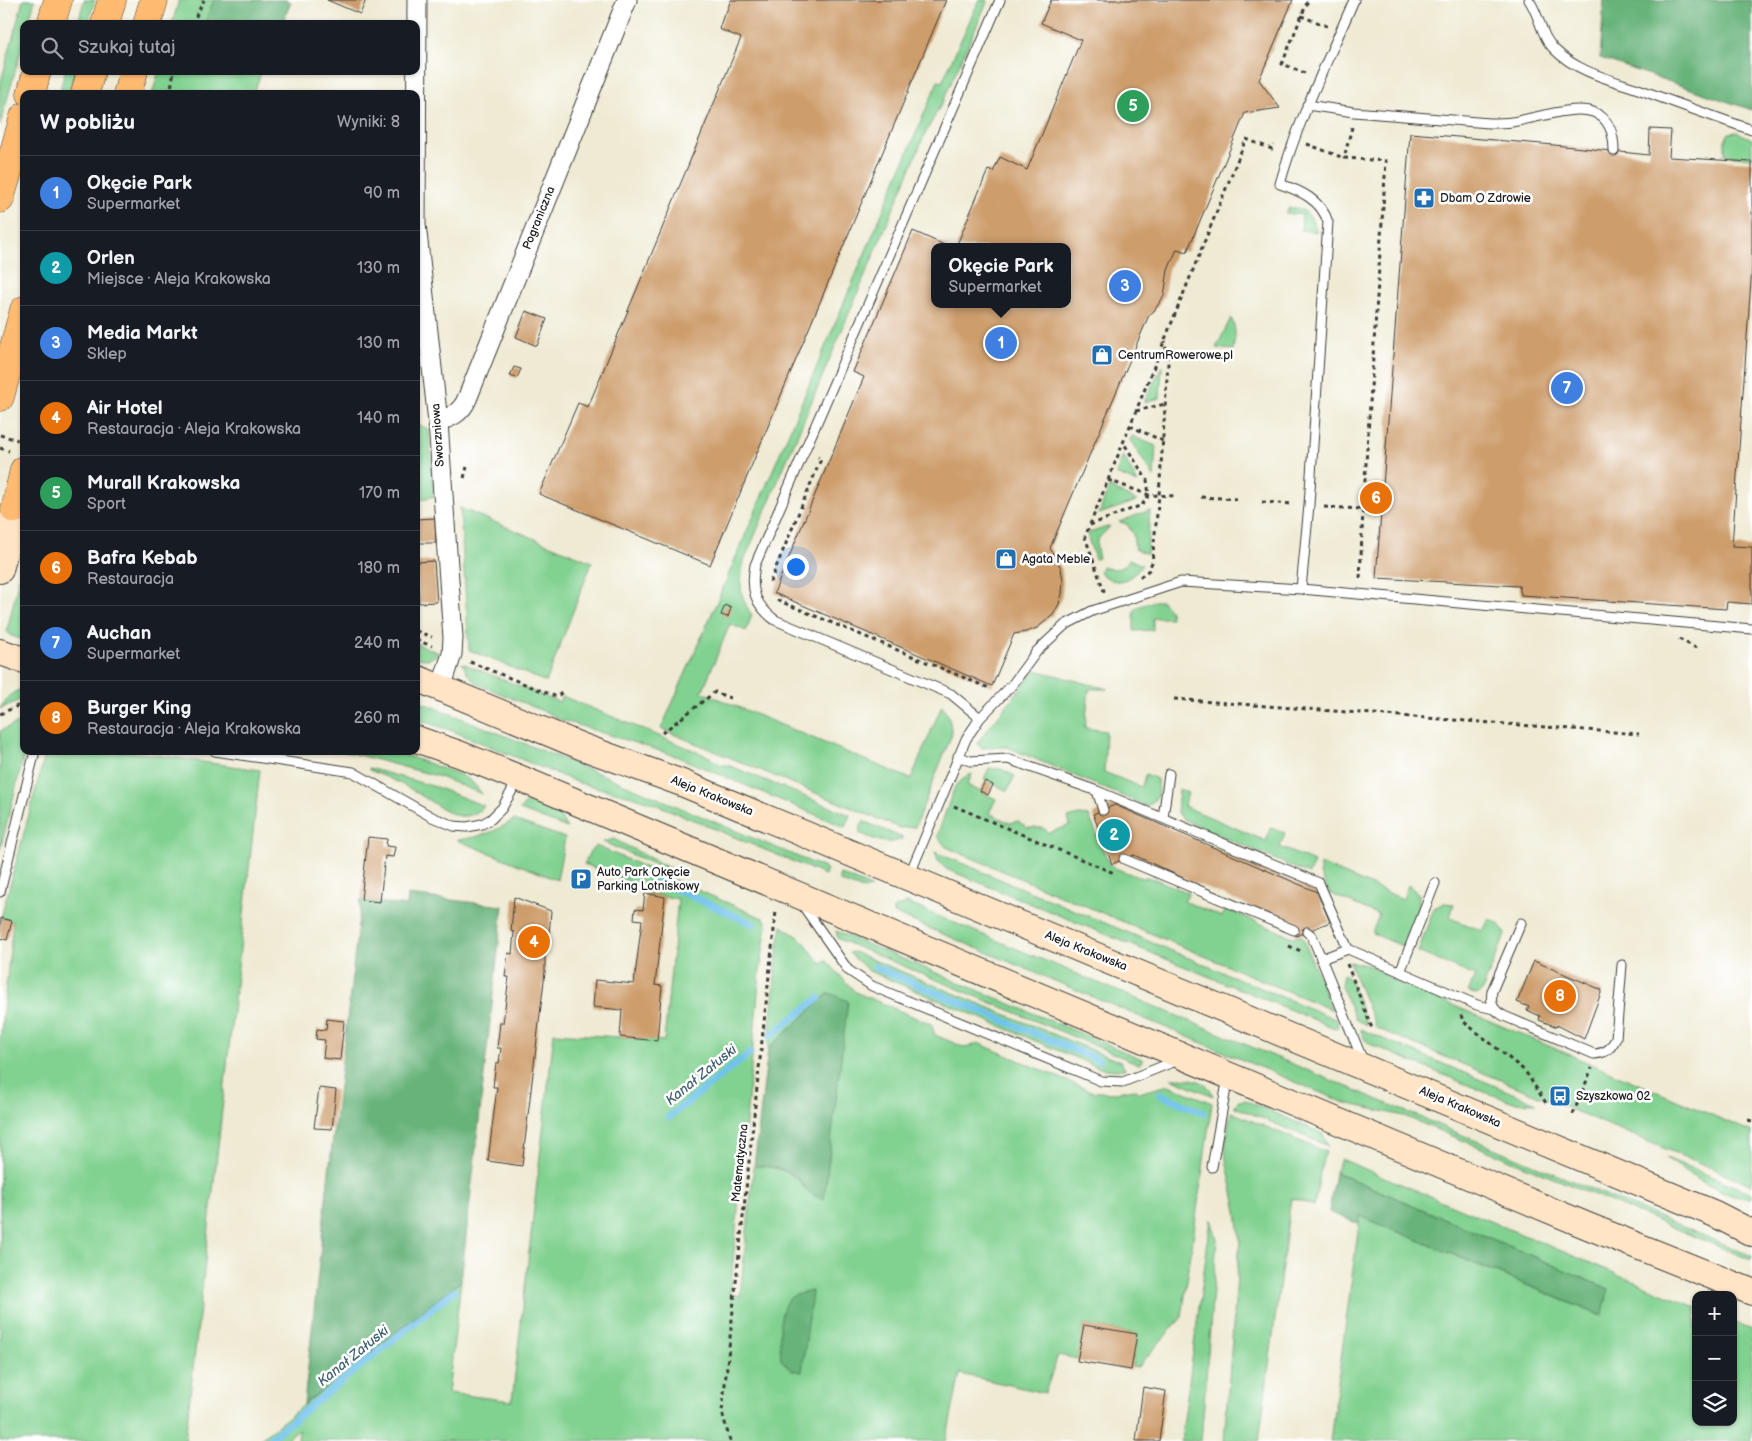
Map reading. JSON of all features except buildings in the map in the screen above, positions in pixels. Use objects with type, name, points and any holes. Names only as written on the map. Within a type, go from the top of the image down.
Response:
[{"type":"highway","points":[[52,20],[58,0]]},
{"type":"highway","points":[[106,20],[112,0]]},
{"type":"highway","points":[[148,20],[154,0]]},
{"type":"highway","points":[[31,90],[36,75]]},
{"type":"highway","points":[[85,90],[90,75]]},
{"type":"highway","points":[[128,90],[133,75]]},
{"type":"highway","points":[[0,199],[20,131]]},
{"type":"highway","points":[[0,397],[20,324]]},
{"type":"highway","points":[[13,508],[20,484]]},
{"type":"main road","points":[[0,570],[13,508]]},
{"type":"main road","points":[[0,652],[20,659]]},
{"type":"main road","name":"Aleja Krakowska","points":[[420,680],[583,747],[682,783],[1715,1214],[1752,1233]]},
{"type":"main road","points":[[420,740],[519,778],[1590,1227],[1752,1292]]},
{"type":"main road","points":[[1715,1214],[1752,1210]]},
{"type":"street","name":"Sworzniowa","points":[[417,0],[417,20]]},
{"type":"street","name":"Pograniczna","points":[[438,422],[454,415],[464,406],[627,0]]},
{"type":"street","name":"Sworzniowa","points":[[417,75],[417,90]]},
{"type":"street","name":"Sworzniowa","points":[[420,260],[438,422],[453,638],[452,654],[441,688]]},
{"type":"lane","points":[[980,718],[951,694],[775,620],[760,606],[752,586],[756,565],[806,446],[1000,0]]},
{"type":"lane","points":[[1301,589],[1309,506],[1328,222],[1326,214],[1318,204],[1293,189],[1280,184],[1307,105],[1354,0]]},
{"type":"lane","points":[[1529,0],[1536,10],[1548,42],[1570,62],[1596,74],[1752,130]]},
{"type":"lane","points":[[1307,105],[1354,112],[1489,123],[1510,123],[1572,111],[1593,112],[1602,117],[1612,132],[1614,151]]},
{"type":"lane","points":[[908,877],[966,739],[980,718],[1012,685],[1037,651],[1065,625],[1092,610],[1181,582],[1301,589],[1752,629]]},
{"type":"lane","points":[[0,892],[34,755]]},
{"type":"lane","points":[[241,755],[353,772],[432,817],[454,826],[467,827],[482,824],[491,819],[502,808],[519,778]]},
{"type":"lane","points":[[958,756],[970,760],[1008,759],[1097,791],[1163,818],[1208,842],[1319,883],[1345,950]]},
{"type":"lane","points":[[1163,818],[1169,774]]},
{"type":"lane","points":[[1097,791],[1103,810]]},
{"type":"lane","points":[[1124,859],[1214,894],[1294,930]]},
{"type":"lane","points":[[1400,972],[1435,883]]},
{"type":"lane","points":[[787,890],[848,970],[881,990],[1101,1081],[1123,1082],[1186,1057]]},
{"type":"lane","points":[[1494,1009],[1491,998],[1492,991],[1521,923]]},
{"type":"lane","points":[[1307,932],[1312,936],[1366,1068]]},
{"type":"lane","points":[[1321,959],[1345,950],[1477,1005],[1494,1009],[1504,1016],[1594,1054],[1604,1054],[1612,1047],[1616,1038],[1622,965]]},
{"type":"lane","points":[[1212,1167],[1228,1074]]},
{"type":"path","points":[[194,20],[204,0]]},
{"type":"path","points":[[1301,81],[1305,72],[1282,64],[1308,0]]},
{"type":"path","points":[[1300,16],[1330,27]]},
{"type":"path","points":[[171,90],[173,75]]},
{"type":"path","points":[[1344,158],[1352,124]]},
{"type":"path","points":[[1104,592],[1085,537],[1246,139],[1272,149],[1276,141]]},
{"type":"path","points":[[1304,143],[1344,158],[1386,161],[1363,509],[1360,584]]},
{"type":"path","points":[[1135,579],[1143,576],[1149,570],[1152,562],[1159,495],[1168,364],[1165,340]]},
{"type":"path","points":[[1136,411],[1165,404]]},
{"type":"path","points":[[1130,426],[1163,441]]},
{"type":"path","points":[[0,435],[18,440]]},
{"type":"path","points":[[1090,525],[1142,505],[1149,495],[1147,480],[1123,442]]},
{"type":"path","points":[[770,586],[821,460],[806,446]]},
{"type":"path","points":[[1108,480],[1149,495],[1177,496]]},
{"type":"path","points":[[1201,497],[1239,499]]},
{"type":"path","points":[[1262,502],[1297,505]]},
{"type":"path","points":[[1319,506],[1363,509]]},
{"type":"path","points":[[1096,595],[1111,589]]},
{"type":"path","points":[[773,597],[989,688],[993,686]]},
{"type":"path","points":[[420,642],[434,647]]},
{"type":"path","points":[[461,658],[557,697],[562,692]]},
{"type":"path","points":[[662,734],[715,692],[730,698]]},
{"type":"path","points":[[1174,698],[1639,734]]},
{"type":"path","points":[[0,714],[20,705]]},
{"type":"path","name":"Matematyczna","points":[[730,1441],[722,1412],[787,890]]},
{"type":"path","points":[[1345,950],[1373,1031]]},
{"type":"path","points":[[1460,998],[1457,1006],[1463,1021],[1526,1071],[1546,1103]]},
{"type":"path","points":[[1572,1114],[1593,1066],[1594,1054]]},
{"type":"path","points":[[1748,1120],[1752,1121]]},
{"type":"green space","points":[[23,0],[35,0],[29,20],[20,20],[20,53],[0,125],[0,85]]},
{"type":"green space","points":[[84,0],[95,0],[89,20],[79,20]]},
{"type":"green space","points":[[179,0],[214,0],[207,17],[208,20],[173,20]]},
{"type":"green space","points":[[214,0],[287,0],[291,2],[284,20],[207,20],[206,18]]},
{"type":"green space","points":[[979,0],[988,0],[943,101],[926,132],[744,561],[741,589],[744,601],[752,615],[746,631],[730,624],[702,692],[911,779],[942,705],[949,717],[952,734],[915,827],[900,828],[661,729],[938,81],[942,82]]},
{"type":"green space","points":[[1604,0],[1752,0],[1752,110],[1600,58]]},
{"type":"green space","points":[[64,75],[74,75],[70,90],[60,90]]},
{"type":"green space","points":[[158,75],[260,75],[255,90],[153,90]]},
{"type":"green space","points":[[1737,132],[1752,139],[1752,158],[1725,155],[1725,140],[1729,133]]},
{"type":"green space","points":[[1289,208],[1300,209],[1308,214],[1317,232],[1301,230],[1302,215],[1285,213]]},
{"type":"green space","points":[[1231,318],[1235,330],[1233,350],[1216,348]]},
{"type":"green space","points":[[1162,366],[1160,398],[1144,402]]},
{"type":"green space","points":[[420,426],[429,429],[434,496],[420,500]]},
{"type":"green space","points":[[1132,436],[1156,446],[1154,477],[1130,440]]},
{"type":"green space","points":[[1123,455],[1138,483],[1116,474]]},
{"type":"green space","points":[[1109,487],[1137,501],[1099,514]]},
{"type":"green space","points":[[460,508],[592,562],[546,682],[469,650]]},
{"type":"green space","points":[[1150,510],[1147,554],[1135,549],[1133,534],[1127,524],[1119,522]]},
{"type":"green space","points":[[1110,526],[1098,539],[1099,558],[1095,559],[1088,538],[1089,533]]},
{"type":"green space","points":[[1129,559],[1142,565],[1128,578],[1117,581],[1112,580],[1100,572],[1102,566],[1109,569],[1121,567]]},
{"type":"green space","points":[[20,574],[20,639],[11,636],[7,631]]},
{"type":"green space","points":[[1154,601],[1162,601],[1170,611],[1171,618],[1153,618],[1153,630],[1134,631],[1134,612],[1137,607]]},
{"type":"green space","points":[[420,645],[439,653],[434,657],[420,658]]},
{"type":"green space","points":[[462,663],[559,702],[562,696],[710,757],[718,763],[728,765],[850,815],[845,827],[673,755],[555,718],[553,715],[477,684],[467,673]]},
{"type":"green space","points":[[1035,670],[1108,689],[1089,689],[1085,728],[1106,731],[1104,772],[1141,787],[1146,774],[1157,779],[1158,795],[1152,803],[1146,806],[1007,747],[982,748],[977,744]]},
{"type":"green space","points":[[19,690],[20,700],[0,709],[12,694]]},
{"type":"green space","points":[[420,702],[598,773],[827,869],[825,875],[655,804],[579,783],[455,732],[420,720]]},
{"type":"green space","points":[[20,722],[20,755],[24,755],[0,850],[0,731]]},
{"type":"green space","points":[[45,755],[154,755],[260,770],[185,1441],[0,1441],[0,1041],[13,922],[1,918]]},
{"type":"green space","points":[[359,755],[405,755],[459,774],[471,781],[482,794],[437,776]]},
{"type":"green space","points":[[369,768],[436,787],[484,806],[476,813],[470,815],[455,815],[403,785],[369,770]]},
{"type":"green space","points":[[989,768],[1001,769],[1015,776],[1007,791],[984,779]]},
{"type":"green space","points":[[972,774],[967,785],[996,799],[989,813],[1010,823],[1018,821],[1027,828],[1044,828],[1049,833],[1070,825],[1068,818],[1079,815],[1089,816],[1110,866],[1138,877],[1155,879],[1189,893],[1184,901],[1222,917],[1226,909],[1293,937],[1302,936],[1332,1010],[946,847],[937,836],[955,786]]},
{"type":"green space","points":[[1179,789],[1188,793],[1184,806],[1266,841],[1271,828],[1285,833],[1280,847],[1314,862],[1309,874],[1184,820],[1177,812]]},
{"type":"green space","points":[[526,802],[559,815],[567,828],[520,810]]},
{"type":"green space","points":[[514,820],[565,838],[557,880],[457,840],[487,833]]},
{"type":"green space","points":[[863,821],[903,838],[897,841],[886,842],[859,833]]},
{"type":"green space","points":[[614,839],[684,876],[603,842]]},
{"type":"green space","points":[[596,846],[765,919],[767,925],[760,971],[730,1294],[740,1296],[754,1166],[769,1167],[790,1174],[805,1189],[829,993],[768,1049],[778,946],[782,926],[803,941],[822,963],[826,960],[855,992],[931,1024],[935,1035],[966,1048],[978,1043],[1091,1091],[1109,1093],[1135,1089],[1138,1093],[1169,1085],[1212,1103],[1182,1317],[1137,1368],[1132,1367],[1137,1334],[1084,1325],[1078,1359],[1058,1355],[1045,1393],[960,1374],[946,1441],[298,1441],[299,1429],[284,1441],[258,1441],[461,1281],[448,1393],[512,1401],[554,1033],[664,1041],[678,899],[647,893],[647,889],[584,864],[590,851]]},
{"type":"green space","points":[[935,852],[1335,1019],[1338,1023],[1337,1029],[946,869],[938,861]]},
{"type":"green space","points":[[1320,864],[1403,899],[1408,885],[1419,894],[1419,906],[1402,946],[1372,933],[1379,915],[1329,893],[1320,874]]},
{"type":"green space","points":[[840,874],[872,888],[859,888],[846,884],[838,880]]},
{"type":"green space","points":[[408,895],[503,906],[461,1281],[304,1404],[361,900],[407,906]]},
{"type":"green space","points":[[907,903],[1752,1256],[1751,1260],[1404,1116],[1345,1103],[893,913],[893,909]]},
{"type":"green space","points":[[1444,903],[1454,904],[1450,918],[1483,931],[1489,919],[1499,925],[1505,935],[1482,991],[1478,995],[1468,992],[1475,976],[1418,952],[1434,908]]},
{"type":"green space","points":[[836,931],[1142,1059],[1142,1063],[1139,1064],[838,939]]},
{"type":"green space","points":[[854,952],[1121,1062],[1125,1069],[1100,1068],[869,971],[849,953]]},
{"type":"green space","points":[[1349,962],[1373,966],[1391,979],[1752,1132],[1752,1185],[1376,1028]]},
{"type":"green space","points":[[1343,974],[1351,981],[1367,1025],[1356,1020],[1341,986]]},
{"type":"green space","points":[[829,993],[848,1001],[824,1199],[812,1194],[795,1176],[784,1170],[754,1166],[768,1049]]},
{"type":"green space","points":[[1360,1029],[1536,1103],[1514,1102],[1487,1093],[1372,1045],[1365,1040]]},
{"type":"green space","points":[[1171,1078],[1202,1082],[1211,1090],[1213,1096]]},
{"type":"green space","points":[[1245,1100],[1323,1134],[1328,1146],[1233,1106],[1239,1101]]},
{"type":"green space","points":[[1231,1112],[1326,1152],[1322,1162],[1314,1206],[1291,1198],[1259,1441],[1224,1441],[1240,1239],[1237,1211],[1226,1159],[1225,1143]]},
{"type":"green space","points":[[1666,1158],[1752,1193],[1752,1198],[1730,1195],[1718,1190],[1695,1178]]},
{"type":"green space","points":[[1341,1159],[1692,1305],[1692,1426],[1737,1426],[1737,1324],[1752,1330],[1752,1441],[1330,1441],[1360,1216],[1601,1316],[1609,1289],[1335,1172]]},
{"type":"green space","points":[[1335,1172],[1609,1289],[1602,1316],[1360,1216],[1359,1224],[1329,1212]]},
{"type":"green space","points":[[1211,1219],[1217,1239],[1201,1441],[1181,1441]]},
{"type":"green space","points":[[812,1291],[802,1372],[792,1370],[781,1360],[780,1322],[784,1307],[789,1299],[798,1294]]},
{"type":"waterway","points":[[658,881],[753,924]]},
{"type":"waterway","points":[[875,967],[1099,1060]]},
{"type":"waterway","name":"Kanał Załuski","points":[[770,1036],[819,998]]},
{"type":"waterway","name":"Kanał Załuski","points":[[669,1117],[750,1053]]},
{"type":"waterway","points":[[1160,1094],[1204,1113]]},
{"type":"waterway","name":"Kanał Załuski","points":[[267,1441],[454,1291]]},
{"type":"place","name":"Murall Krakowska","points":[[1133,106]]},
{"type":"place","name":"Dbam O Zdrowie","points":[[1424,198]]},
{"type":"place","name":"Media Markt","points":[[1125,286]]},
{"type":"place","name":"Okęcie Park","points":[[1001,343]]},
{"type":"place","name":"CentrumRowerowe.pl","points":[[1102,355]]},
{"type":"place","name":"Auchan","points":[[1567,388]]},
{"type":"place","name":"Bafra Kebab","points":[[1376,498]]},
{"type":"place","name":"Agata Meble","points":[[1006,559]]},
{"type":"place","name":"Orlen","points":[[1114,835]]},
{"type":"place","name":"Auto Park Okęcie Parking Lotniskowy","points":[[581,879]]},
{"type":"place","name":"Air Hotel","points":[[534,942]]},
{"type":"place","name":"Burger King","points":[[1560,996]]},
{"type":"place","name":"Szyszkowa 02","points":[[1560,1096]]}]
